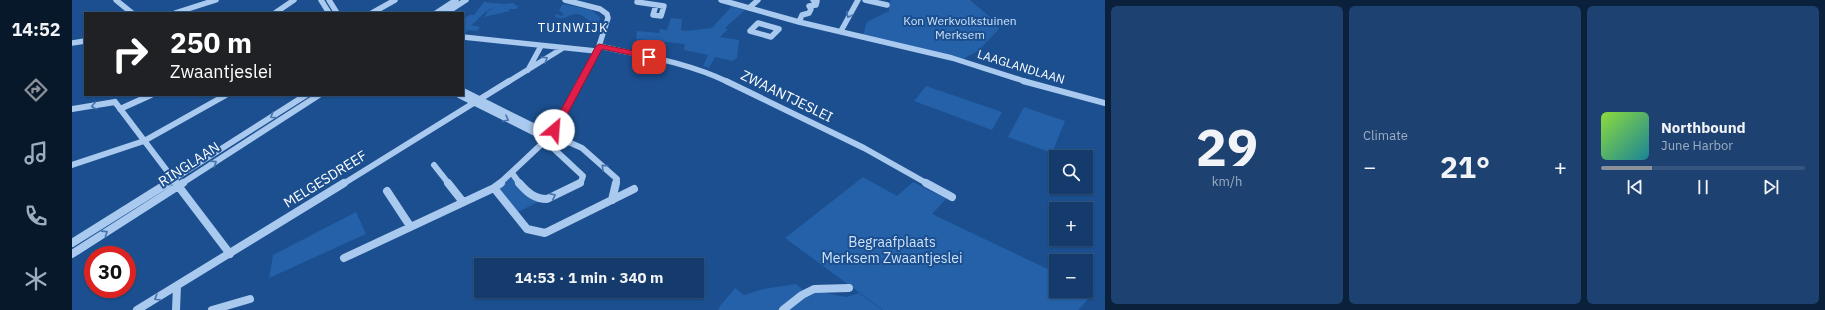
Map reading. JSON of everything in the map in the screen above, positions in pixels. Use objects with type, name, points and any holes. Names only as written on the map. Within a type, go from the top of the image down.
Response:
[{"type":"street","points":[[116,0],[131,12]]},
{"type":"street","points":[[177,12],[216,0]]},
{"type":"street","points":[[276,12],[294,0]]},
{"type":"street","points":[[321,0],[328,12]]},
{"type":"street","points":[[329,0],[337,12]]},
{"type":"street","points":[[374,12],[395,0]]},
{"type":"street","points":[[438,12],[456,0]]},
{"type":"street","points":[[448,12],[466,0]]},
{"type":"street","points":[[344,258],[494,188],[512,173],[549,137],[598,49],[607,16],[600,9],[565,0]]},
{"type":"street","points":[[638,0],[637,2],[659,3]]},
{"type":"street","name":"LAAGLANDLAAN","points":[[721,0],[799,22],[952,58],[1030,83],[1105,103]]},
{"type":"street","points":[[749,8],[758,0]]},
{"type":"street","points":[[799,22],[802,15],[809,13],[811,9],[809,6],[816,4],[817,1],[813,0]]},
{"type":"street","points":[[841,31],[858,0]]},
{"type":"street","points":[[865,0],[887,5]]},
{"type":"street","points":[[769,26],[778,16]]},
{"type":"street","name":"ZWAANTJESLEI","points":[[464,37],[563,48],[598,49],[687,65],[706,71],[864,148],[952,197]]},
{"type":"street","points":[[72,43],[84,41]]},
{"type":"street","name":"MELGESDREEF","points":[[527,71],[541,46]]},
{"type":"street","name":"MELGESDREEF","points":[[137,310],[563,48]]},
{"type":"street","points":[[464,91],[478,101]]},
{"type":"street","points":[[115,102],[118,96]]},
{"type":"street","points":[[120,109],[148,96]]},
{"type":"street","points":[[72,165],[144,141],[224,96]]},
{"type":"street","name":"RINGLAAN","points":[[72,243],[304,96]]},
{"type":"street","name":"RINGLAAN","points":[[72,254],[317,96]]},
{"type":"street","points":[[462,96],[478,101],[549,137],[563,138],[582,148],[617,179],[612,200]]},
{"type":"street","points":[[72,109],[115,102]]},
{"type":"street","points":[[115,102],[230,254]]},
{"type":"street","points":[[512,173],[535,198],[542,200],[581,182],[583,176],[554,148],[563,138]]},
{"type":"street","points":[[434,165],[463,202]]},
{"type":"street","points":[[494,188],[527,229],[545,233],[634,189]]},
{"type":"street","points":[[387,191],[410,226]]},
{"type":"street","points":[[176,310],[177,286]]},
{"type":"street","points":[[783,310],[810,291],[816,289],[838,290],[848,288]]},
{"type":"street","points":[[212,310],[250,299]]},
{"type":"green space","name":"Kon Werkvolkstuinen Merksem","points":[[891,0],[970,0],[997,23],[999,29],[978,51],[963,59],[863,35],[867,22],[889,11],[889,4]]},
{"type":"green space","points":[[484,2],[504,4],[514,3],[515,5],[519,6],[516,9],[508,9],[510,11],[484,17],[488,11],[494,8],[491,9],[485,12],[471,25],[480,27],[477,31],[469,30],[464,33],[464,18],[474,15]]},
{"type":"green space","points":[[563,4],[591,10],[600,17],[599,23],[593,24],[579,14],[573,14],[564,18],[554,16],[557,14],[561,16],[564,15],[559,10]]},
{"type":"green space","points":[[732,6],[745,10],[725,28],[728,29],[720,37],[739,40],[737,58],[733,61],[715,57],[709,68],[703,66],[708,55],[684,50],[685,44],[636,39],[637,31],[659,33],[660,29],[667,30],[671,18],[682,19],[681,30],[685,31],[712,28]]},
{"type":"green space","points":[[926,86],[1002,112],[992,130],[914,101]]},
{"type":"green space","points":[[1024,107],[1065,121],[1053,150],[1049,150],[1049,152],[1008,137]]},
{"type":"green space","name":"Begraafplaats Merksem Zwaantjeslei","points":[[863,177],[897,196],[913,182],[946,199],[932,214],[1049,270],[1049,298],[1089,298],[1078,310],[883,310],[785,238]]},
{"type":"green space","points":[[510,178],[512,178],[531,199],[538,202],[518,212],[499,189]]},
{"type":"green space","points":[[356,212],[366,234],[269,278],[273,255]]},
{"type":"green space","points":[[796,284],[804,291],[780,310],[718,310],[735,288],[744,295],[763,289]]},
{"type":"green space","points":[[821,292],[846,297],[859,293],[882,310],[789,310],[809,294]]},
{"type":"district","name":"TUINWIJK","points":[[573,27]]},
{"type":"route","points":[[554,130],[599,46],[649,57]]}]
